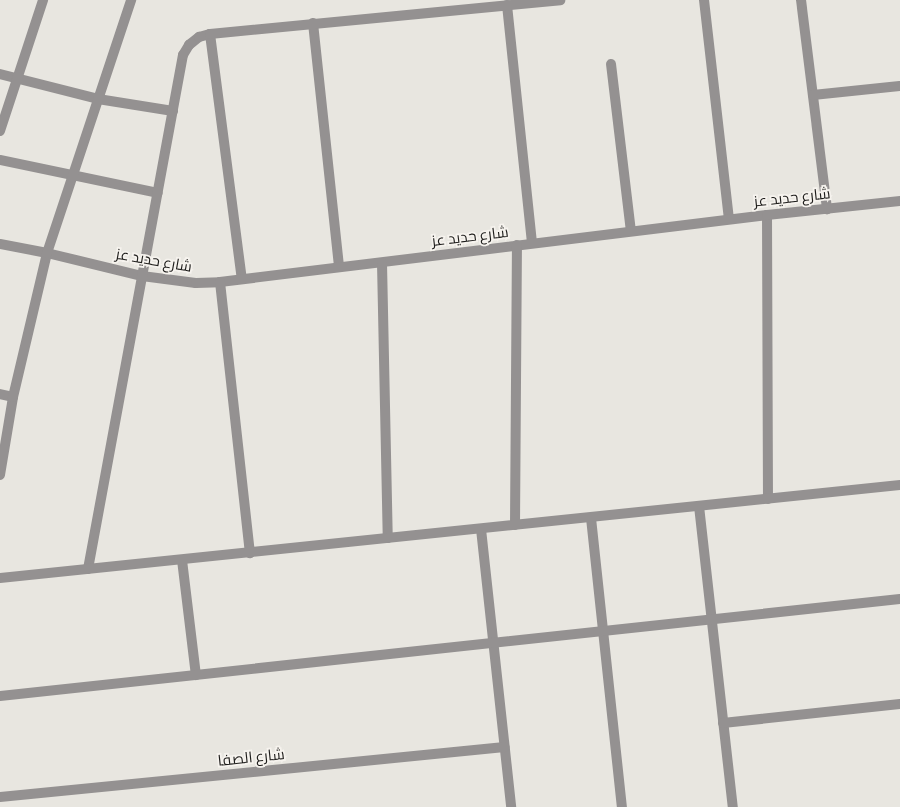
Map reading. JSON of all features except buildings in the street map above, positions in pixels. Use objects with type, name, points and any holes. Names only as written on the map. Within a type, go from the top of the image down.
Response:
[{"type":"street","points":[[0,131],[43,0]]},
{"type":"street","points":[[0,475],[13,397],[47,253],[130,0]]},
{"type":"street","points":[[88,569],[183,55],[189,45],[199,37],[210,34],[560,0]]},
{"type":"street","points":[[704,0],[729,219]]},
{"type":"street","points":[[801,0],[827,209]]},
{"type":"street","points":[[507,5],[532,243]]},
{"type":"street","points":[[313,24],[339,267]]},
{"type":"street","points":[[210,34],[242,279]]},
{"type":"street","points":[[611,64],[631,231]]},
{"type":"street","points":[[0,74],[98,98],[173,111]]},
{"type":"street","points":[[813,95],[900,86]]},
{"type":"street","points":[[0,160],[158,193]]},
{"type":"street","name":"شارع حديد عز","points":[[0,244],[47,253],[142,276],[196,283],[220,282],[729,219],[900,201]]},
{"type":"street","points":[[767,215],[768,499]]},
{"type":"street","points":[[515,525],[516,245]]},
{"type":"street","points":[[382,263],[388,538]]},
{"type":"street","points":[[220,282],[250,553]]},
{"type":"street","points":[[0,394],[13,397]]},
{"type":"street","points":[[0,578],[900,485]]},
{"type":"street","points":[[699,506],[733,807]]},
{"type":"street","points":[[591,518],[622,807]]},
{"type":"street","points":[[481,529],[511,807]]},
{"type":"street","points":[[182,560],[196,675]]},
{"type":"street","points":[[0,696],[900,599]]},
{"type":"street","points":[[723,723],[900,704]]},
{"type":"street","name":"شارع الصفا","points":[[0,797],[504,746]]}]
